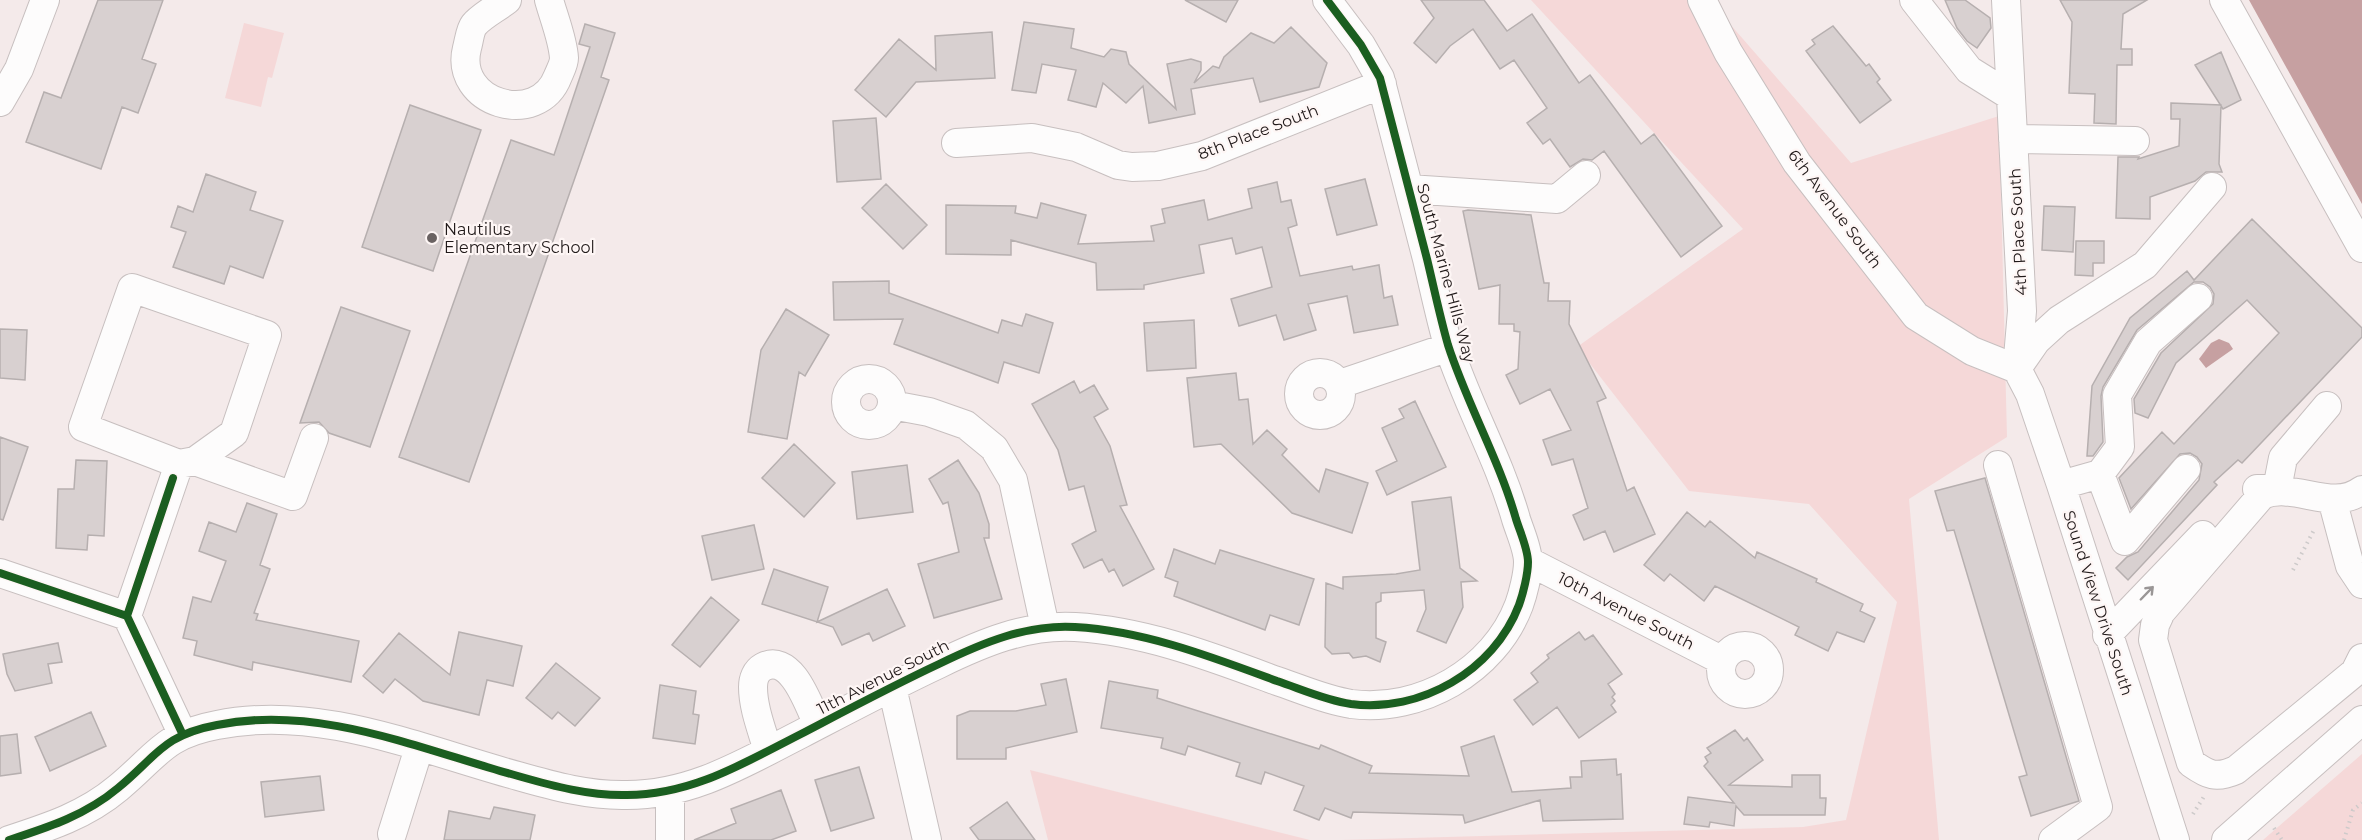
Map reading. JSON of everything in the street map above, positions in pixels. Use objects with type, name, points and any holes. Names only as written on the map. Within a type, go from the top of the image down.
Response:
[{"type":"street","points":[[0,102],[20,69],[45,0]]},
{"type":"street","points":[[507,0],[473,26],[466,62],[473,84],[484,96],[498,104],[514,106],[530,104],[544,97],[555,85],[564,60],[549,0]]},
{"type":"street","name":"South Marine Hills Way","points":[[1327,0],[1361,45],[1382,84],[1449,347],[1509,492],[1528,561]]},
{"type":"street","name":"6th Avenue South","points":[[1702,0],[1728,52],[1797,163],[1916,316],[1972,351],[2017,369]]},
{"type":"street","points":[[1914,0],[1969,70],[2009,95]]},
{"type":"street","points":[[2006,0],[2009,27],[2009,95]]},
{"type":"street","points":[[2224,0],[2362,248]]},
{"type":"street","name":"8th Place South","points":[[956,143],[1032,138],[1076,147],[1118,165],[1158,166],[1202,156],[1382,84]]},
{"type":"street","name":"4th Place South","points":[[2009,95],[2022,312],[2017,369]]},
{"type":"street","points":[[2013,139],[2135,141]]},
{"type":"street","points":[[1409,189],[1557,199],[1586,176]]},
{"type":"street","points":[[2017,369],[2036,341],[2059,320],[2145,265],[2212,187]]},
{"type":"street","points":[[9,840],[60,824],[82,813],[119,788],[145,761],[182,733],[127,616],[183,468],[234,433],[267,334],[132,288],[83,427],[183,468],[293,496],[314,438]]},
{"type":"street","points":[[2061,485],[2100,474],[2120,447],[2117,395],[2148,342],[2198,298]]},
{"type":"street","points":[[1340,384],[1449,347]]},
{"type":"street","name":"Sound View Drive South","points":[[2017,369],[2030,394],[2061,485],[2107,635],[2184,832]]},
{"type":"street","points":[[892,405],[929,412],[966,425],[994,448],[1013,480],[1045,627]]},
{"type":"street","points":[[2277,489],[2283,458],[2326,406]]},
{"type":"street","points":[[1998,465],[2098,807],[2053,840]]},
{"type":"street","points":[[2100,474],[2125,541],[2186,469]]},
{"type":"street","points":[[2107,635],[2244,492],[2253,489],[2277,489],[2344,499],[2362,490]]},
{"type":"street","points":[[2277,489],[2262,495],[2161,612],[2155,625],[2153,640],[2191,763],[2205,773],[2222,777],[2236,770],[2355,672],[2362,658]]},
{"type":"street","points":[[2332,499],[2349,566],[2362,584]]},
{"type":"street","name":"11th Avenue South","points":[[182,733],[231,722],[296,720],[346,727],[580,791],[623,796],[670,792],[697,784],[768,751],[982,644],[1045,627],[1074,627],[1136,635],[1176,646],[1318,696],[1352,704],[1382,704],[1417,698],[1450,684],[1479,663],[1502,637],[1519,604],[1528,561]]},
{"type":"street","name":"10th Avenue South","points":[[1528,561],[1723,661]]},
{"type":"street","points":[[0,573],[127,616]]},
{"type":"street","name":"11th Avenue South","points":[[768,751],[753,690],[756,672],[763,667],[772,664],[784,667],[794,675],[818,725]]},
{"type":"street","points":[[892,687],[927,840]]},
{"type":"street","points":[[2226,840],[2362,720]]},
{"type":"street","points":[[393,834],[419,748]]},
{"type":"street","points":[[669,840],[670,792]]},
{"type":"path","points":[[2184,832],[2194,808],[2205,794],[2205,773]]},
{"type":"path","points":[[2344,840],[2353,810],[2362,802]]},
{"type":"shaded area","points":[[1531,0],[1709,0],[1851,163],[1999,116],[2007,437],[1909,499],[1939,840],[1341,840],[1803,827],[1846,820],[1897,602],[1809,504],[1689,491],[1577,347],[1743,229]]},
{"type":"shaded area","points":[[2249,0],[2362,0],[2362,204]]},
{"type":"shaded area","points":[[244,23],[284,33],[272,78],[268,77],[261,107],[225,98]]},
{"type":"shaded area","points":[[2219,339],[2229,343],[2233,349],[2206,368],[2199,359],[2211,343]]},
{"type":"shaded area","points":[[2362,754],[2362,840],[2263,840]]},
{"type":"shaded area","points":[[1030,770],[1310,840],[1048,840]]},
{"type":"building","points":[[98,0],[163,0],[142,59],[156,64],[138,113],[122,107],[101,169],[26,142],[44,92],[61,98]]},
{"type":"building","points":[[1185,0],[1238,0],[1226,22]]},
{"type":"building","points":[[1421,0],[1484,0],[1507,31],[1532,14],[1579,83],[1590,75],[1641,144],[1654,134],[1722,226],[1681,257],[1604,151],[1592,160],[1583,159],[1570,167],[1550,139],[1543,144],[1527,123],[1547,108],[1514,60],[1500,69],[1473,29],[1450,46],[1436,63],[1414,43],[1434,18]]},
{"type":"building","points":[[1945,0],[1965,0],[1990,18],[1991,28],[1977,48],[1967,41],[1957,28]]},
{"type":"building","points":[[2060,0],[2147,0],[2123,14],[2121,49],[2132,49],[2132,65],[2117,65],[2116,124],[2094,123],[2095,94],[2069,93],[2072,22]]},
{"type":"building","points":[[1024,22],[1074,29],[1071,48],[1104,57],[1111,49],[1126,52],[1129,64],[1176,109],[1167,64],[1191,59],[1201,62],[1201,70],[1194,83],[1213,66],[1219,68],[1224,57],[1251,33],[1274,43],[1291,27],[1327,63],[1319,87],[1260,102],[1253,78],[1191,89],[1195,114],[1149,123],[1143,86],[1126,103],[1103,83],[1096,107],[1068,100],[1076,70],[1042,64],[1036,93],[1012,90]]},
{"type":"building","points":[[585,24],[615,33],[601,77],[609,80],[469,482],[399,457],[511,140],[554,155],[590,47],[579,44]]},
{"type":"building","points":[[1833,26],[1866,66],[1869,64],[1880,79],[1877,82],[1891,100],[1860,123],[1806,51],[1815,44],[1812,40]]},
{"type":"building","points":[[992,32],[995,78],[916,82],[886,117],[855,90],[899,39],[936,70],[935,36]]},
{"type":"building","points":[[2221,52],[2241,100],[2223,109],[2195,65]]},
{"type":"building","points":[[2171,103],[2221,105],[2219,164],[2222,172],[2206,172],[2195,181],[2150,197],[2150,219],[2116,218],[2118,157],[2139,157],[2138,159],[2179,146],[2180,119],[2171,119]]},
{"type":"building","points":[[410,105],[481,130],[433,271],[362,247]]},
{"type":"building","points":[[876,118],[881,179],[837,182],[833,121]]},
{"type":"building","points":[[206,174],[256,192],[250,210],[283,221],[263,278],[230,266],[224,284],[173,267],[186,232],[171,227],[178,206],[193,212]]},
{"type":"building","points":[[1365,179],[1377,225],[1337,235],[1325,189]]},
{"type":"building","points":[[1277,182],[1281,202],[1291,200],[1297,225],[1288,228],[1300,276],[1352,266],[1353,270],[1379,265],[1384,298],[1392,296],[1398,325],[1354,333],[1347,296],[1308,304],[1316,330],[1284,340],[1276,315],[1239,326],[1231,299],[1272,287],[1262,247],[1236,254],[1232,238],[1199,245],[1204,273],[1144,285],[1144,289],[1097,290],[1096,263],[1011,240],[1011,255],[946,254],[946,205],[1016,206],[1015,213],[1037,218],[1041,203],[1086,215],[1078,244],[1154,241],[1151,226],[1165,223],[1162,209],[1204,200],[1208,220],[1252,208],[1248,189]]},
{"type":"building","points":[[886,184],[927,225],[903,249],[862,208]]},
{"type":"building","points":[[2044,206],[2075,207],[2073,252],[2042,250]]},
{"type":"building","points":[[1463,211],[1531,215],[1544,283],[1549,283],[1548,301],[1570,301],[1569,324],[1606,398],[1597,402],[1627,491],[1634,487],[1655,534],[1614,552],[1605,531],[1584,540],[1573,515],[1588,508],[1573,459],[1552,465],[1543,440],[1571,430],[1550,389],[1520,404],[1506,375],[1518,369],[1520,332],[1514,331],[1514,324],[1499,324],[1500,285],[1479,289]]},
{"type":"building","points":[[2252,219],[2362,328],[2362,337],[2242,463],[2238,460],[2214,482],[2217,485],[2128,580],[2116,568],[2127,557],[2138,552],[2199,480],[2202,464],[2190,453],[2180,454],[2131,509],[2119,478],[2162,432],[2174,444],[2279,333],[2247,300],[2176,363],[2148,418],[2135,413],[2134,399],[2161,353],[2213,304],[2214,294],[2210,287],[2203,282],[2194,282],[2137,330],[2103,387],[2101,396],[2103,442],[2093,456],[2087,456],[2092,386],[2130,318],[2187,271],[2194,280]]},
{"type":"building","points":[[2076,241],[2104,241],[2104,263],[2093,263],[2093,276],[2075,275]]},
{"type":"building","points":[[889,281],[889,293],[998,333],[1002,320],[1022,326],[1026,314],[1053,323],[1039,373],[1004,362],[998,383],[894,344],[903,319],[834,320],[833,282]]},
{"type":"building","points":[[341,307],[410,331],[370,447],[329,433],[319,422],[300,423]]},
{"type":"building","points":[[786,309],[829,335],[805,376],[799,372],[787,439],[748,432],[761,350]]},
{"type":"building","points":[[1194,320],[1196,368],[1147,371],[1144,323]]},
{"type":"building","points":[[0,329],[27,330],[25,380],[0,378]]},
{"type":"building","points":[[1236,373],[1239,400],[1248,399],[1253,444],[1267,430],[1287,449],[1282,455],[1319,492],[1326,469],[1368,483],[1352,533],[1292,513],[1221,444],[1194,447],[1187,378]]},
{"type":"building","points":[[1074,381],[1080,393],[1094,385],[1108,409],[1094,417],[1110,446],[1127,505],[1120,506],[1154,569],[1123,586],[1114,569],[1109,572],[1102,559],[1084,568],[1072,544],[1096,531],[1084,486],[1069,490],[1058,450],[1032,404]]},
{"type":"building","points":[[1415,401],[1446,467],[1387,495],[1376,471],[1397,461],[1382,428],[1404,418],[1399,409]]},
{"type":"building","points":[[0,437],[28,447],[3,520],[0,519]]},
{"type":"building","points":[[794,444],[835,483],[804,517],[762,478]]},
{"type":"building","points":[[76,460],[107,461],[104,536],[88,535],[87,550],[56,548],[58,489],[74,489]]},
{"type":"building","points":[[958,460],[979,493],[989,524],[989,538],[984,538],[1002,599],[934,618],[918,564],[959,552],[948,502],[943,504],[929,479]]},
{"type":"building","points":[[907,465],[913,512],[857,519],[852,472]]},
{"type":"building","points":[[1985,478],[2079,801],[2031,816],[2019,777],[2027,775],[1954,530],[1947,531],[1935,491]]},
{"type":"building","points":[[1451,497],[1460,568],[1477,581],[1461,582],[1463,607],[1446,643],[1417,631],[1426,609],[1424,590],[1381,593],[1381,601],[1376,603],[1376,638],[1386,642],[1380,662],[1366,656],[1353,658],[1349,653],[1332,654],[1325,647],[1326,583],[1343,589],[1343,577],[1396,574],[1420,570],[1412,502]]},
{"type":"building","points":[[247,503],[277,514],[260,565],[270,569],[254,613],[258,614],[256,620],[359,641],[351,682],[253,662],[252,670],[194,655],[197,641],[183,638],[193,597],[211,602],[226,561],[199,551],[209,522],[236,532]]},
{"type":"building","points":[[1687,512],[1705,527],[1710,521],[1755,558],[1757,552],[1817,579],[1816,582],[1863,604],[1860,611],[1875,618],[1864,642],[1837,632],[1828,651],[1795,635],[1799,627],[1715,586],[1704,601],[1670,574],[1664,581],[1644,565]]},
{"type":"building","points":[[754,525],[764,569],[712,580],[702,536]]},
{"type":"building","points":[[1174,549],[1215,564],[1220,550],[1314,579],[1299,625],[1270,615],[1265,630],[1174,596],[1178,582],[1165,577]]},
{"type":"building","points":[[774,569],[828,587],[817,622],[762,604]]},
{"type":"building","points":[[887,589],[905,626],[873,641],[869,633],[842,645],[833,627],[817,622]]},
{"type":"building","points":[[711,597],[739,620],[700,667],[672,645]]},
{"type":"building","points":[[459,632],[522,646],[513,686],[487,680],[479,715],[423,701],[395,679],[383,693],[363,676],[399,633],[450,675]]},
{"type":"building","points":[[1579,632],[1585,640],[1593,635],[1622,674],[1608,684],[1615,694],[1612,697],[1615,701],[1611,705],[1616,712],[1579,738],[1557,707],[1533,725],[1514,700],[1538,682],[1531,673],[1549,658],[1547,655]]},
{"type":"building","points":[[58,643],[62,662],[48,664],[52,683],[15,691],[7,674],[3,654]]},
{"type":"building","points":[[556,663],[600,698],[575,726],[558,712],[552,719],[526,698]]},
{"type":"building","points":[[1066,679],[1077,732],[1006,748],[1006,759],[957,759],[957,716],[970,711],[1016,711],[1046,705],[1041,684]]},
{"type":"building","points":[[1109,681],[1158,690],[1157,698],[1319,749],[1321,745],[1372,766],[1369,773],[1469,776],[1461,747],[1494,736],[1512,792],[1571,788],[1570,777],[1582,777],[1581,761],[1616,759],[1617,775],[1621,774],[1623,819],[1543,821],[1540,800],[1465,823],[1463,815],[1353,812],[1351,818],[1325,808],[1319,820],[1294,810],[1304,786],[1265,772],[1261,784],[1236,776],[1240,763],[1188,746],[1185,755],[1161,748],[1163,738],[1101,728]]},
{"type":"building","points":[[660,685],[696,691],[693,714],[699,715],[695,744],[653,738]]},
{"type":"building","points":[[91,712],[106,746],[50,771],[35,737]]},
{"type":"building","points":[[1735,730],[1744,741],[1747,738],[1763,760],[1729,785],[1792,787],[1792,775],[1820,775],[1820,798],[1826,798],[1825,815],[1744,815],[1736,806],[1734,826],[1710,822],[1709,827],[1684,824],[1688,797],[1734,803],[1704,766],[1708,762],[1705,757],[1711,753],[1707,748]]},
{"type":"building","points":[[17,734],[21,773],[0,776],[0,736]]},
{"type":"building","points":[[859,767],[874,818],[831,831],[815,780]]},
{"type":"building","points":[[320,776],[324,810],[265,817],[261,782]]},
{"type":"building","points":[[781,790],[796,831],[771,840],[694,840],[736,823],[731,809]]},
{"type":"building","points":[[1007,802],[1035,840],[979,840],[970,828]]},
{"type":"building","points":[[494,807],[535,815],[530,840],[444,840],[449,811],[490,819]]},
{"type":"cycle path","points":[[9,840],[53,825],[93,806],[118,788],[162,748],[184,735],[217,725],[255,720],[294,720],[370,733],[531,780],[585,792],[627,795],[674,790],[738,766],[921,672],[988,642],[1022,632],[1057,627],[1101,629],[1178,646],[1322,697],[1351,704],[1377,705],[1403,702],[1452,683],[1492,650],[1507,629],[1524,590],[1528,557],[1501,475],[1448,345],[1380,78],[1361,45],[1327,0]]},
{"type":"cycle path","points":[[127,616],[173,478]]},
{"type":"cycle path","points":[[0,573],[127,616],[182,733]]},
{"type":"place","name":"Nautilus Elementary School","points":[[432,238]]}]
